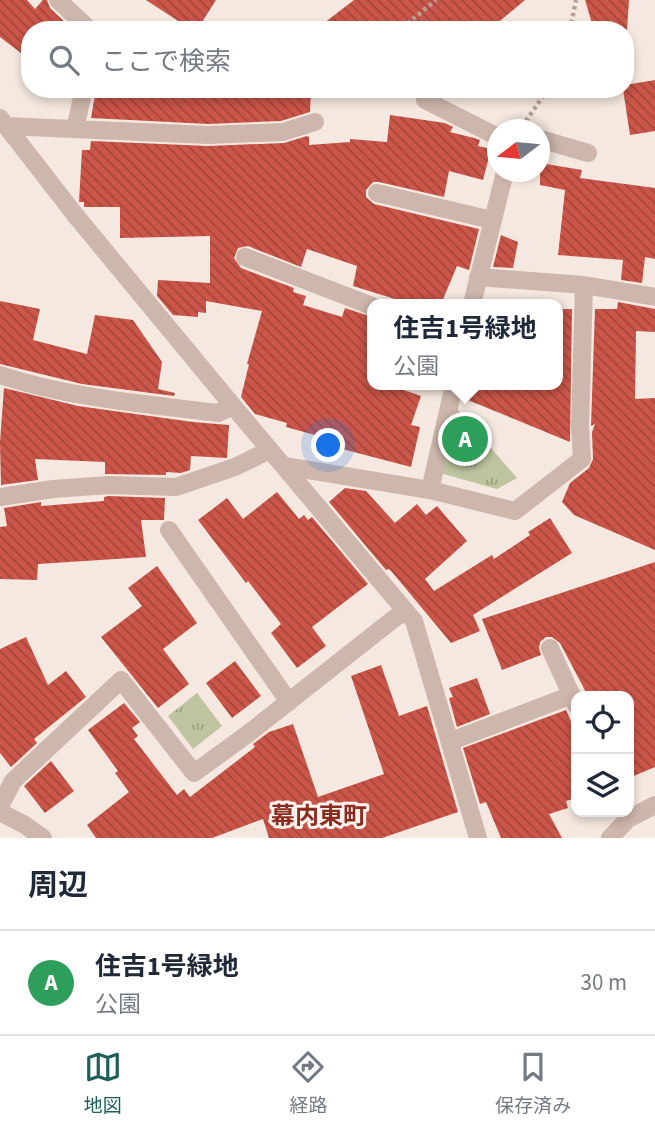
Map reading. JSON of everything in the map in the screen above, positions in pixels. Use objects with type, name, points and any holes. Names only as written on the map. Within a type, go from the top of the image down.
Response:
[{"type":"street","points":[[58,0],[80,21]]},
{"type":"street","points":[[75,129],[82,98]]},
{"type":"street","points":[[425,100],[487,131]]},
{"type":"street","points":[[3,122],[75,129],[208,135],[284,132],[315,122]]},
{"type":"street","points":[[3,122],[76,216],[414,621],[478,838]]},
{"type":"street","points":[[550,142],[588,153]]},
{"type":"street","points":[[473,299],[502,182]]},
{"type":"street","points":[[377,193],[492,220]]},
{"type":"street","points":[[245,257],[367,304]]},
{"type":"street","points":[[478,277],[584,285],[655,297]]},
{"type":"street","points":[[284,467],[430,490],[515,511],[582,459],[580,426],[584,285]]},
{"type":"street","points":[[0,375],[115,400],[218,413],[233,406]]},
{"type":"street","points":[[430,490],[453,390]]},
{"type":"street","points":[[0,497],[53,489],[109,485],[176,487],[235,467],[270,450]]},
{"type":"street","points":[[169,530],[289,702]]},
{"type":"street","points":[[0,806],[13,782],[121,680],[194,773],[250,733],[405,610]]},
{"type":"street","points":[[550,648],[571,694]]},
{"type":"street","points":[[451,741],[571,701]]},
{"type":"street","points":[[610,838],[628,819],[655,805]]},
{"type":"street","points":[[0,812],[43,838]]},
{"type":"path","points":[[410,21],[436,0]]},
{"type":"path","points":[[572,21],[576,0]]},
{"type":"path","points":[[527,119],[542,98]]},
{"type":"green space","points":[[454,405],[517,478],[497,489],[440,473]]},
{"type":"green space","points":[[197,693],[222,726],[193,749],[168,716]]},
{"type":"building","points":[[0,0],[27,0],[35,9],[43,0],[47,0],[50,8],[64,21],[21,21],[21,53],[0,37]]},
{"type":"building","points":[[146,0],[216,0],[203,21],[178,21]]},
{"type":"building","points":[[354,0],[525,0],[500,21],[327,21]]},
{"type":"building","points":[[585,0],[629,0],[628,21],[591,21]]},
{"type":"building","points":[[655,80],[655,131],[630,135],[624,98],[634,98],[634,84]]},
{"type":"building","points":[[94,98],[311,98],[310,112],[281,121],[208,124],[91,118]]},
{"type":"building","points":[[390,115],[445,123],[453,127],[450,132],[480,140],[478,146],[487,148],[483,180],[449,171],[444,197],[379,182],[373,182],[366,190],[366,197],[374,204],[479,229],[469,270],[457,266],[443,299],[395,299],[353,286],[357,266],[307,249],[301,267],[248,246],[238,248],[234,258],[241,268],[294,288],[293,292],[306,296],[303,305],[342,317],[345,308],[367,315],[367,390],[404,390],[421,396],[411,425],[420,427],[411,467],[327,445],[329,439],[286,427],[287,423],[255,414],[241,397],[262,311],[206,301],[206,313],[198,312],[198,317],[173,315],[157,296],[158,280],[210,283],[210,236],[120,238],[120,207],[84,207],[84,202],[79,202],[82,150],[90,150],[91,141],[208,146],[284,143],[307,136],[309,145],[350,142],[350,139],[387,142]]},
{"type":"building","points":[[550,165],[582,170],[580,178],[655,188],[655,259],[645,257],[642,283],[621,280],[623,260],[558,255],[565,190],[540,185],[540,182],[550,182]]},
{"type":"building","points":[[501,235],[518,242],[513,268],[493,267]]},
{"type":"building","points":[[0,301],[40,309],[33,340],[87,354],[95,315],[133,320],[162,362],[158,389],[175,393],[174,396],[82,384],[0,364]]},
{"type":"building","points":[[618,302],[655,309],[655,332],[636,331],[635,399],[655,398],[655,550],[574,515],[562,502],[570,483],[589,468],[593,459],[592,432],[595,424],[591,426],[595,309],[617,309]]},
{"type":"building","points":[[563,309],[572,309],[570,442],[463,398],[464,390],[563,390]]},
{"type":"building","points":[[4,388],[78,406],[229,425],[227,458],[191,456],[190,470],[181,473],[166,472],[166,475],[105,474],[105,462],[35,459],[38,480],[1,485],[0,442]]},
{"type":"building","points":[[345,488],[366,491],[395,523],[417,504],[426,515],[437,506],[467,541],[425,579],[434,591],[492,555],[494,559],[550,518],[572,553],[473,615],[480,631],[451,643],[329,502]]},
{"type":"building","points":[[277,492],[299,519],[304,515],[308,520],[312,517],[368,584],[312,627],[326,646],[297,668],[271,633],[281,624],[198,520],[227,498],[243,519]]},
{"type":"building","points":[[104,497],[165,498],[164,520],[141,520],[146,557],[38,564],[37,580],[0,579],[0,527],[7,526],[4,508],[41,502],[41,506],[104,501]]},
{"type":"building","points":[[655,562],[655,767],[634,776],[634,691],[585,691],[560,643],[552,637],[546,637],[540,642],[541,655],[502,670],[482,619]]},
{"type":"building","points":[[157,566],[197,623],[163,649],[189,684],[158,708],[101,637],[142,606],[128,588]]},
{"type":"building","points":[[26,637],[48,685],[66,671],[86,697],[34,739],[37,743],[11,767],[0,753],[0,649]]},
{"type":"building","points":[[235,661],[261,696],[232,718],[206,683]]},
{"type":"building","points":[[381,665],[399,716],[427,706],[458,812],[382,838],[269,838],[263,819],[212,838],[96,838],[87,825],[129,792],[115,773],[118,771],[88,730],[124,703],[140,722],[132,728],[138,736],[134,739],[177,795],[184,789],[190,797],[255,747],[253,744],[269,732],[293,724],[318,797],[384,774],[351,676]]},
{"type":"building","points":[[477,678],[490,714],[457,727],[449,698],[453,697],[449,688]]},
{"type":"building","points":[[566,710],[571,722],[571,800],[566,801],[568,808],[549,814],[562,838],[501,838],[486,802],[480,804],[463,748]]},
{"type":"building","points":[[51,761],[74,791],[45,813],[24,786]]},
{"type":"place","name":"住吉1号緑地","points":[[465,439]]},
{"type":"district","name":"幕内東町","points":[[319,816]]}]
